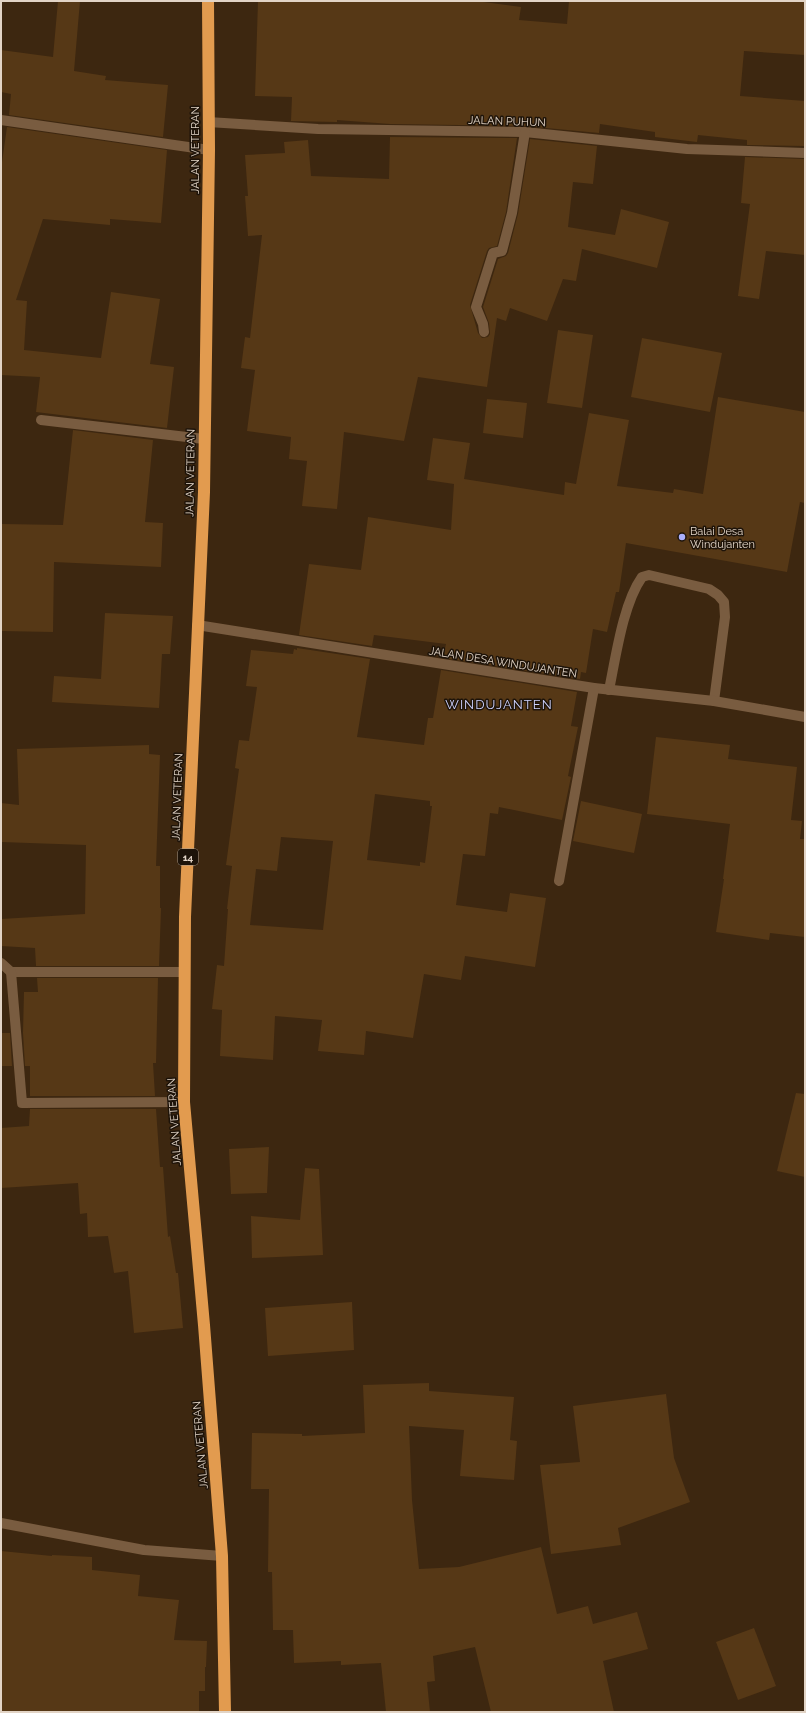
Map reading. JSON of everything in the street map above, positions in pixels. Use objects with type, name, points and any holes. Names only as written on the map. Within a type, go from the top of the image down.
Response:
[{"type":"highway","name":"JALAN VETERAN","points":[[208,1],[208,150],[204,492],[197,625],[184,972],[184,1102],[204,1325],[222,1556],[225,1712]]},
{"type":"street","points":[[1,120],[208,150]]},
{"type":"street","name":"JALAN PUHUN","points":[[208,122],[318,129],[525,132],[687,149],[805,153]]},
{"type":"street","points":[[484,332],[483,324],[476,307],[493,253],[502,251],[512,213],[525,132]]},
{"type":"street","points":[[41,420],[204,439]]},
{"type":"street","points":[[609,690],[628,605],[635,586],[642,576],[649,575],[709,589],[718,595],[724,602],[725,617],[714,701]]},
{"type":"street","name":"JALAN DESA WINDUJANTEN","points":[[197,625],[594,688],[714,701],[805,717]]},
{"type":"street","points":[[559,881],[594,688]]},
{"type":"street","points":[[1,964],[11,972],[184,972]]},
{"type":"street","points":[[11,972],[22,1104],[184,1102]]},
{"type":"street","points":[[1,1523],[144,1550],[222,1556]]},
{"type":"building","points":[[58,1],[80,1],[74,71],[106,76],[105,80],[168,85],[163,137],[9,115],[11,94],[1,92],[1,50],[53,57]]},
{"type":"building","points":[[258,1],[476,1],[521,7],[519,20],[567,24],[569,1],[805,1],[805,55],[744,51],[740,96],[805,101],[805,146],[747,145],[747,140],[698,135],[697,142],[655,137],[655,132],[600,124],[599,133],[525,126],[390,124],[337,120],[337,122],[291,121],[292,97],[255,96]]},
{"type":"building","points":[[7,127],[167,150],[161,223],[110,219],[110,225],[43,219],[16,300],[27,301],[24,350],[101,358],[111,292],[160,299],[150,364],[174,367],[167,428],[36,412],[40,377],[1,375],[1,169]]},
{"type":"building","points":[[390,137],[517,138],[506,212],[497,246],[489,248],[487,251],[470,305],[478,333],[482,338],[488,337],[490,334],[489,323],[483,307],[498,259],[506,256],[508,253],[518,214],[530,139],[597,146],[593,184],[573,182],[568,227],[615,235],[621,209],[669,222],[657,268],[582,249],[576,281],[563,279],[547,321],[510,308],[506,321],[497,318],[487,387],[418,377],[404,441],[344,432],[337,509],[302,506],[307,461],[289,459],[291,437],[247,431],[255,370],[241,368],[245,337],[250,338],[262,235],[248,236],[245,196],[248,196],[245,155],[285,153],[284,142],[308,140],[311,176],[389,179]]},
{"type":"building","points":[[745,157],[805,159],[805,255],[766,251],[759,299],[738,296],[750,204],[741,203]]},
{"type":"building","points":[[558,330],[593,335],[582,408],[547,403]]},
{"type":"building","points":[[642,338],[722,353],[710,412],[631,397]]},
{"type":"building","points":[[718,397],[805,412],[805,503],[800,502],[787,572],[626,543],[619,592],[616,592],[607,632],[593,629],[586,673],[581,672],[580,679],[443,658],[446,644],[374,635],[372,646],[299,635],[309,564],[361,570],[368,517],[451,530],[454,484],[427,480],[433,438],[470,443],[464,479],[564,495],[565,482],[576,484],[589,413],[629,420],[617,486],[673,493],[674,489],[703,494]]},
{"type":"building","points":[[487,399],[527,403],[523,438],[483,433]]},
{"type":"building","points":[[73,430],[153,440],[145,522],[163,523],[161,567],[54,562],[53,632],[1,631],[1,524],[63,525]]},
{"type":"building","points":[[105,613],[173,616],[170,654],[162,654],[159,708],[52,702],[54,676],[101,679]]},
{"type":"building","points":[[297,648],[370,659],[357,737],[424,745],[428,718],[433,718],[441,670],[577,692],[571,726],[578,727],[568,776],[571,777],[562,820],[499,807],[498,814],[490,813],[485,856],[463,854],[456,905],[507,912],[510,893],[546,898],[535,967],[465,956],[461,980],[424,974],[413,1038],[366,1031],[364,1055],[318,1051],[322,1020],[275,1016],[273,1060],[220,1056],[222,1010],[212,1009],[217,965],[224,966],[227,909],[232,866],[226,865],[239,769],[235,768],[239,740],[249,741],[257,687],[246,686],[251,650],[293,654],[294,649],[297,650]],"holes":[[[375,794],[430,801],[430,806],[432,806],[425,863],[420,862],[420,866],[367,860]],[[281,837],[333,841],[323,930],[250,925],[256,869],[277,871]]]},
{"type":"building","points":[[656,737],[730,745],[728,759],[797,767],[791,820],[802,821],[800,839],[805,839],[805,937],[770,933],[769,940],[716,932],[730,824],[647,814]]},
{"type":"building","points":[[149,745],[149,754],[160,755],[156,866],[160,866],[161,908],[159,966],[36,966],[35,948],[1,946],[1,919],[85,914],[86,845],[1,842],[1,803],[19,805],[17,749]]},
{"type":"building","points":[[581,801],[642,814],[634,853],[573,841]]},
{"type":"building","points":[[37,978],[158,978],[156,1063],[153,1063],[155,1096],[30,1096],[30,1066],[25,1066],[23,1033],[24,992],[38,992]]},
{"type":"building","points":[[1,1033],[10,1033],[12,1066],[1,1066]]},
{"type":"building","points":[[796,1093],[805,1094],[805,1177],[777,1171]]},
{"type":"building","points":[[30,1109],[156,1109],[160,1167],[163,1167],[168,1237],[170,1236],[176,1273],[178,1273],[183,1328],[134,1333],[128,1271],[114,1273],[108,1236],[88,1237],[87,1213],[80,1214],[78,1183],[1,1188],[1,1128],[29,1126]]},
{"type":"building","points":[[269,1147],[267,1193],[231,1194],[229,1149]]},
{"type":"building","points":[[305,1168],[319,1169],[323,1255],[252,1258],[251,1216],[300,1220]]},
{"type":"building","points":[[352,1302],[354,1350],[268,1356],[265,1308]]},
{"type":"building","points":[[429,1383],[429,1391],[514,1397],[510,1440],[517,1441],[514,1480],[460,1476],[464,1430],[409,1426],[412,1500],[419,1569],[459,1567],[541,1547],[557,1614],[588,1606],[593,1624],[637,1612],[648,1649],[603,1661],[614,1712],[491,1712],[475,1647],[433,1656],[435,1681],[427,1682],[430,1712],[386,1712],[381,1663],[341,1665],[341,1661],[294,1663],[293,1630],[273,1630],[272,1572],[268,1572],[269,1489],[251,1489],[252,1433],[302,1434],[302,1436],[365,1433],[363,1385]]},
{"type":"building","points":[[666,1394],[674,1458],[690,1502],[618,1528],[621,1545],[551,1554],[540,1465],[580,1462],[573,1406]]},
{"type":"building","points":[[1,1551],[52,1556],[92,1557],[92,1570],[140,1575],[138,1596],[179,1600],[174,1640],[207,1641],[205,1691],[199,1691],[199,1712],[1,1712]]},
{"type":"building","points":[[754,1628],[776,1686],[738,1700],[716,1642]]},
{"type":"place","name":"Balai Desa Windujanten","points":[[682,537]]},
{"type":"district","name":"WINDUJANTEN","points":[[499,704]]}]
